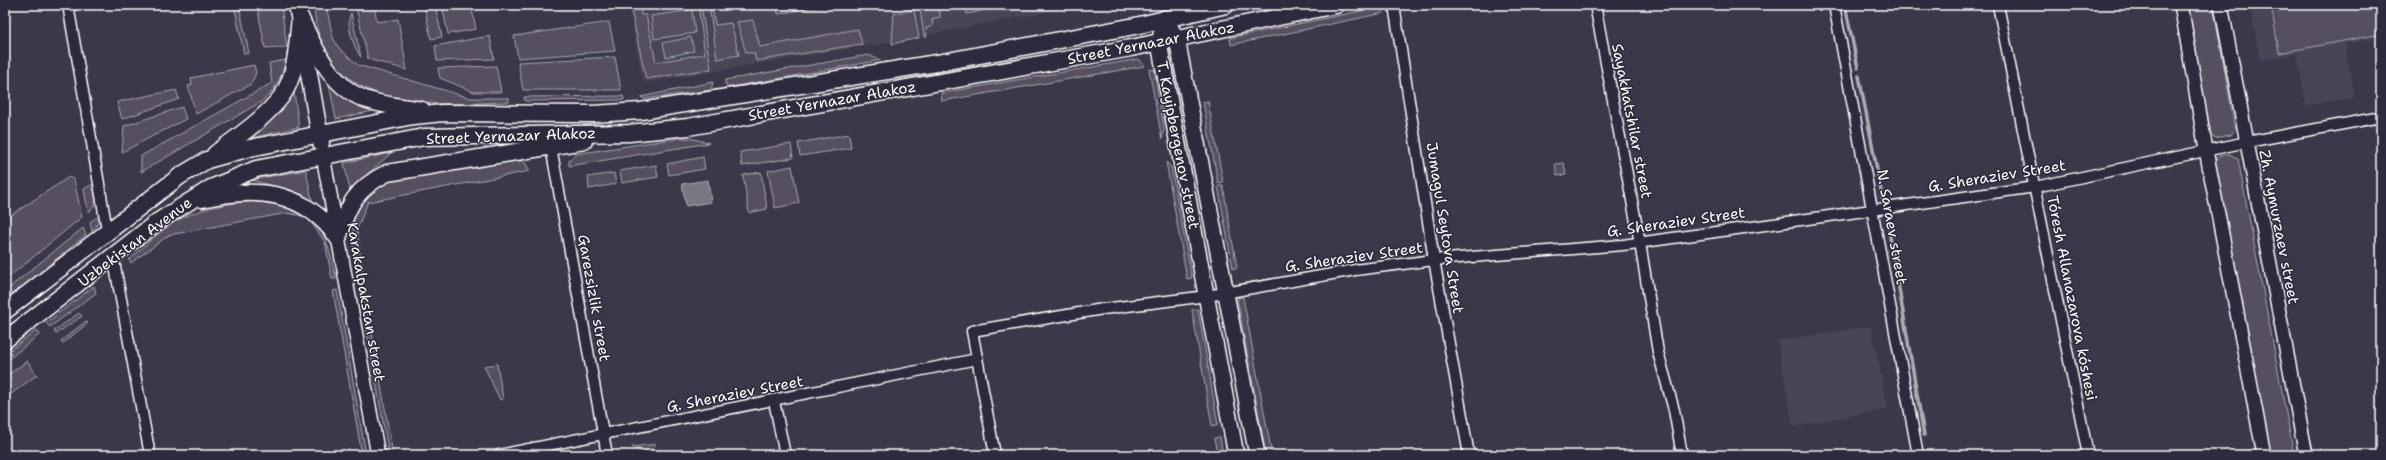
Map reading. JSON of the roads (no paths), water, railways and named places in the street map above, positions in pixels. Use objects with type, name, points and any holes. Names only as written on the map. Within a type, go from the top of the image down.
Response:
[{"type":"main road","name":"Street Yernazar Alakoz","points":[[319,134],[406,117],[443,113],[593,114],[641,111],[824,82],[1135,26],[1226,5]]},
{"type":"main road","name":"Street Yernazar Alakoz","points":[[323,156],[424,137],[629,133],[688,127],[1159,43],[1336,5]]},
{"type":"main road","points":[[298,11],[321,61],[348,90],[369,101],[443,113]]},
{"type":"main road","points":[[298,11],[323,156]]},
{"type":"main road","points":[[207,160],[245,131],[282,96],[292,73],[296,54],[298,11]]},
{"type":"main road","name":"T. Kayipbergenov street","points":[[1166,18],[1177,39],[1183,66],[1257,455]]},
{"type":"main road","name":"T. Kayipbergenov street","points":[[1166,18],[1159,43],[1236,455]]},
{"type":"main road","points":[[1164,72],[1168,65],[1172,62],[1183,66]]},
{"type":"main road","points":[[824,82],[827,102]]},
{"type":"main road","points":[[185,204],[235,193],[252,192],[274,194],[300,203],[314,211],[338,238],[351,202],[360,190],[387,173],[629,133]]},
{"type":"main road","name":"Uzbekistan Avenue","points":[[5,310],[107,230],[180,176],[207,160],[250,148],[319,134]]},
{"type":"main road","name":"Uzbekistan Avenue","points":[[5,340],[113,256],[185,204],[229,179],[256,169],[323,156]]},
{"type":"street","points":[[68,5],[107,230]]},
{"type":"street","name":"Jumagul Seytova Street","points":[[1394,5],[1434,260],[1469,455]]},
{"type":"street","name":"Sayakhatshilar street","points":[[1595,5],[1640,242],[1658,352],[1682,455]]},
{"type":"street","name":"N. Saraev street","points":[[1834,5],[1874,210],[1918,455]]},
{"type":"street","name":"Tóresh Allanazarova kóshesi","points":[[1998,5],[2088,455]]},
{"type":"street","points":[[2181,5],[2206,150],[2264,455]]},
{"type":"street","name":"Zh. Aymurzaev street","points":[[2220,5],[2306,455]]},
{"type":"street","name":"G. Sheraziev Street","points":[[499,455],[774,401],[977,359],[972,331],[1098,310],[1226,293],[1335,273],[1434,260],[1640,242],[2035,187],[2206,150],[2381,117]]},
{"type":"street","points":[[528,134],[545,140],[551,147]]},
{"type":"street","name":"Garezsizlik street","points":[[551,147],[607,455]]},
{"type":"street","name":"Karakalpakstan street","points":[[323,156],[378,455]]},
{"type":"street","points":[[113,256],[150,455]]},
{"type":"street","points":[[977,359],[995,455]]},
{"type":"street","points":[[774,401],[785,455]]},
{"type":"waterway","points":[[1845,5],[1858,68]]},
{"type":"waterway","points":[[1859,76],[1883,201]]},
{"type":"waterway","points":[[1887,219],[1924,435]]}]
